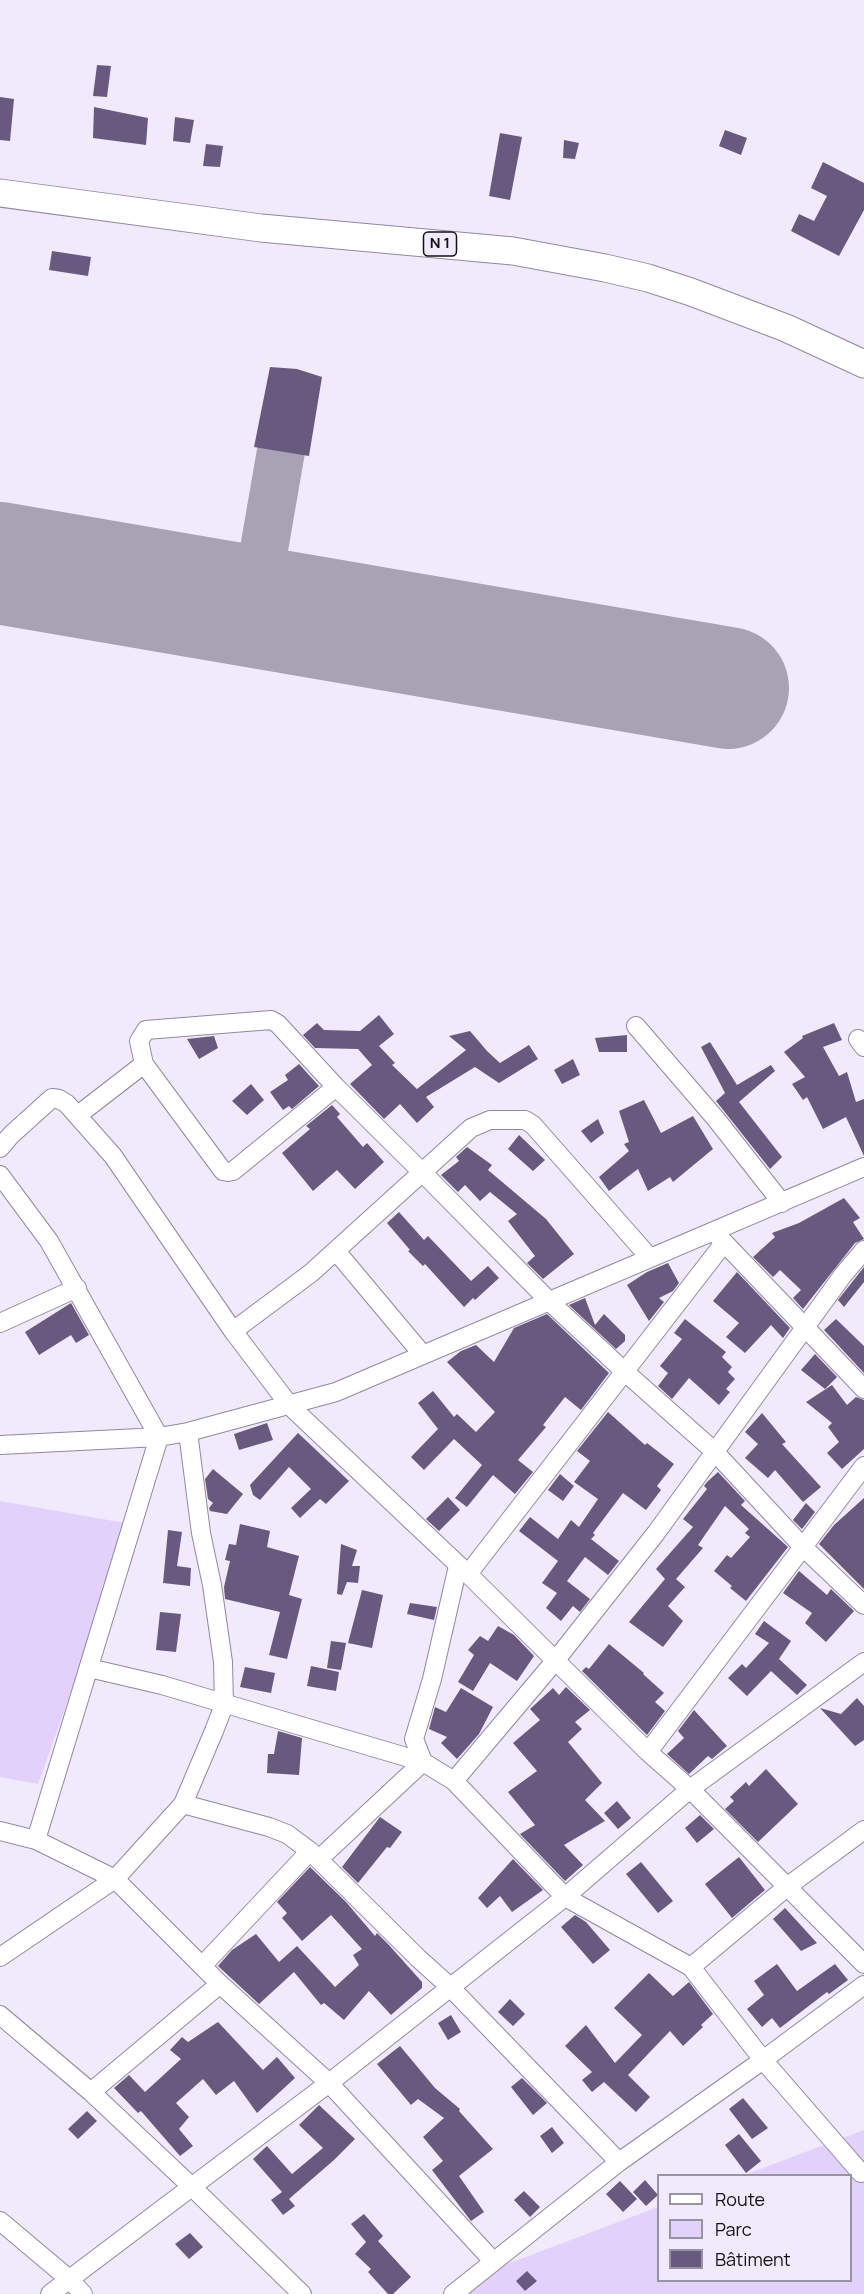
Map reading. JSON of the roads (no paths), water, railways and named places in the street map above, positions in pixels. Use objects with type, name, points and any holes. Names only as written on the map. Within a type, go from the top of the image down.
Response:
[{"type":"highway","name":"N 1","points":[[0,193],[261,228],[513,251],[605,268],[648,278],[691,292],[786,328],[864,364]]},
{"type":"street","points":[[336,1087],[233,1171],[223,1171],[144,1064],[139,1041],[146,1030],[271,1020],[287,1031],[336,1087],[550,1302],[714,1451],[803,1547],[864,1605]]},
{"type":"street","points":[[636,1026],[716,1119],[782,1203]]},
{"type":"street","points":[[78,1115],[144,1064]]},
{"type":"street","points":[[0,1148],[52,1098],[59,1099],[78,1115],[127,1175],[233,1330],[290,1406],[463,1570],[648,1752],[690,1789],[864,1964]]},
{"type":"street","points":[[233,1330],[311,1273],[471,1128],[490,1120],[525,1120],[540,1131],[650,1258]]},
{"type":"street","points":[[0,1445],[159,1437],[188,1432],[336,1392],[650,1258],[719,1237],[782,1203],[864,1167]]},
{"type":"street","points":[[0,1175],[49,1241],[159,1437],[36,1840]]},
{"type":"street","points":[[719,1237],[864,1389]]},
{"type":"street","points":[[423,1762],[414,1739],[463,1570],[624,1371],[719,1237]]},
{"type":"street","points":[[454,1781],[555,1660],[656,1533],[805,1327],[864,1250]]},
{"type":"street","points":[[336,1251],[423,1355]]},
{"type":"street","points":[[0,1323],[77,1288]]},
{"type":"street","points":[[0,1957],[115,1879],[183,1804],[224,1705],[223,1662],[212,1585],[201,1533],[188,1432]]},
{"type":"street","points":[[648,1752],[864,1466]]},
{"type":"street","points":[[50,2294],[329,2083],[564,1897],[690,1789],[864,1662]]},
{"type":"street","points":[[89,1668],[162,1685],[423,1762],[454,1781],[564,1897],[691,1967],[764,2060],[861,2173]]},
{"type":"street","points":[[203,1965],[314,1855],[423,1762]]},
{"type":"street","points":[[183,1804],[287,1834],[314,1855],[449,1986],[619,2162]]},
{"type":"street","points":[[691,1967],[788,1886],[864,1830]]},
{"type":"street","points":[[0,1831],[36,1840],[115,1879],[220,1984],[329,2083],[493,2261]]},
{"type":"street","points":[[91,2092],[220,1984]]},
{"type":"street","points":[[453,2294],[619,2162],[764,2060],[864,1985]]},
{"type":"street","points":[[0,2014],[91,2092],[302,2294]]},
{"type":"street","points":[[0,2221],[69,2279],[83,2294]]}]
